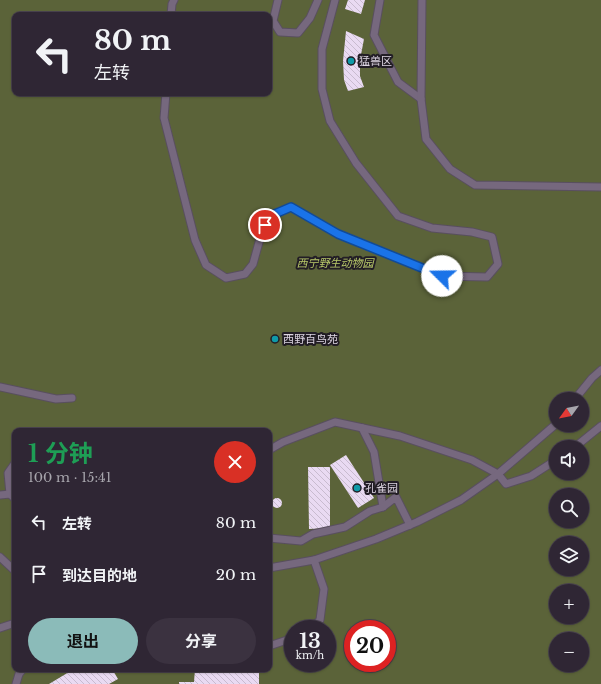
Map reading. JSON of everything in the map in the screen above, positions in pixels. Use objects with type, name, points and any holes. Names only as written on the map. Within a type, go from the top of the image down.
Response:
[{"type":"lane","points":[[171,12],[174,0]]},
{"type":"lane","points":[[278,0],[274,21],[280,32],[298,33],[310,18],[318,0]]},
{"type":"lane","points":[[166,96],[164,118],[195,240],[206,265],[226,278],[245,274],[253,264],[261,235],[270,216],[291,207],[338,234],[442,276],[487,278],[498,264],[492,237],[472,232],[432,228],[398,216],[356,163],[330,121],[322,88],[322,49],[335,0]]},
{"type":"lane","points":[[380,0],[374,35],[398,82],[421,99]]},
{"type":"lane","points":[[422,0],[421,99],[426,139],[450,169],[475,185],[601,187]]},
{"type":"lane","points":[[581,392],[601,370]]},
{"type":"lane","points":[[0,387],[56,399],[72,398]]},
{"type":"lane","points":[[272,448],[283,442],[335,422],[400,436],[472,460],[498,474],[506,484],[531,476],[549,464]]},
{"type":"lane","points":[[584,440],[601,426]]},
{"type":"lane","points":[[362,428],[374,452],[383,507]]},
{"type":"lane","points":[[272,567],[314,560],[376,539],[410,525],[461,500],[498,474],[549,430]]},
{"type":"lane","points":[[0,495],[12,496],[8,473],[12,467]]},
{"type":"lane","points":[[272,538],[301,542],[313,534],[345,527],[370,510],[383,507],[396,497],[410,525]]},
{"type":"lane","points":[[0,557],[12,568]]},
{"type":"lane","points":[[314,560],[324,589],[320,620]]},
{"type":"lane","points":[[0,628],[12,624]]},
{"type":"lane","points":[[272,645],[284,641]]},
{"type":"lane","points":[[16,684],[21,672]]},
{"type":"green space","name":"西宁野生动物园","points":[[0,0],[601,0],[601,684],[0,684]]},
{"type":"building","points":[[348,0],[365,0],[361,14],[345,9]]},
{"type":"building","name":"猛兽区","points":[[346,31],[364,39],[360,60],[360,76],[364,87],[348,91],[344,80],[343,61]]},
{"type":"building","points":[[346,455],[374,498],[358,508],[330,465]]},
{"type":"building","points":[[308,467],[330,467],[330,528],[309,529]]},
{"type":"building","points":[[275,498],[279,498],[282,503],[279,508],[275,508],[272,505],[272,501]]},
{"type":"building","points":[[69,672],[114,672],[118,679],[109,684],[49,684]]},
{"type":"building","points":[[195,672],[259,672],[259,684],[179,684],[179,682],[194,682]]},
{"type":"place","name":"猛兽区","points":[[351,61]]},
{"type":"place","name":"西野百鸟苑","points":[[275,339]]},
{"type":"place","name":"孔雀园","points":[[357,488]]},
{"type":"route","points":[[265,225],[270,216],[291,207],[338,234],[442,276]]}]
